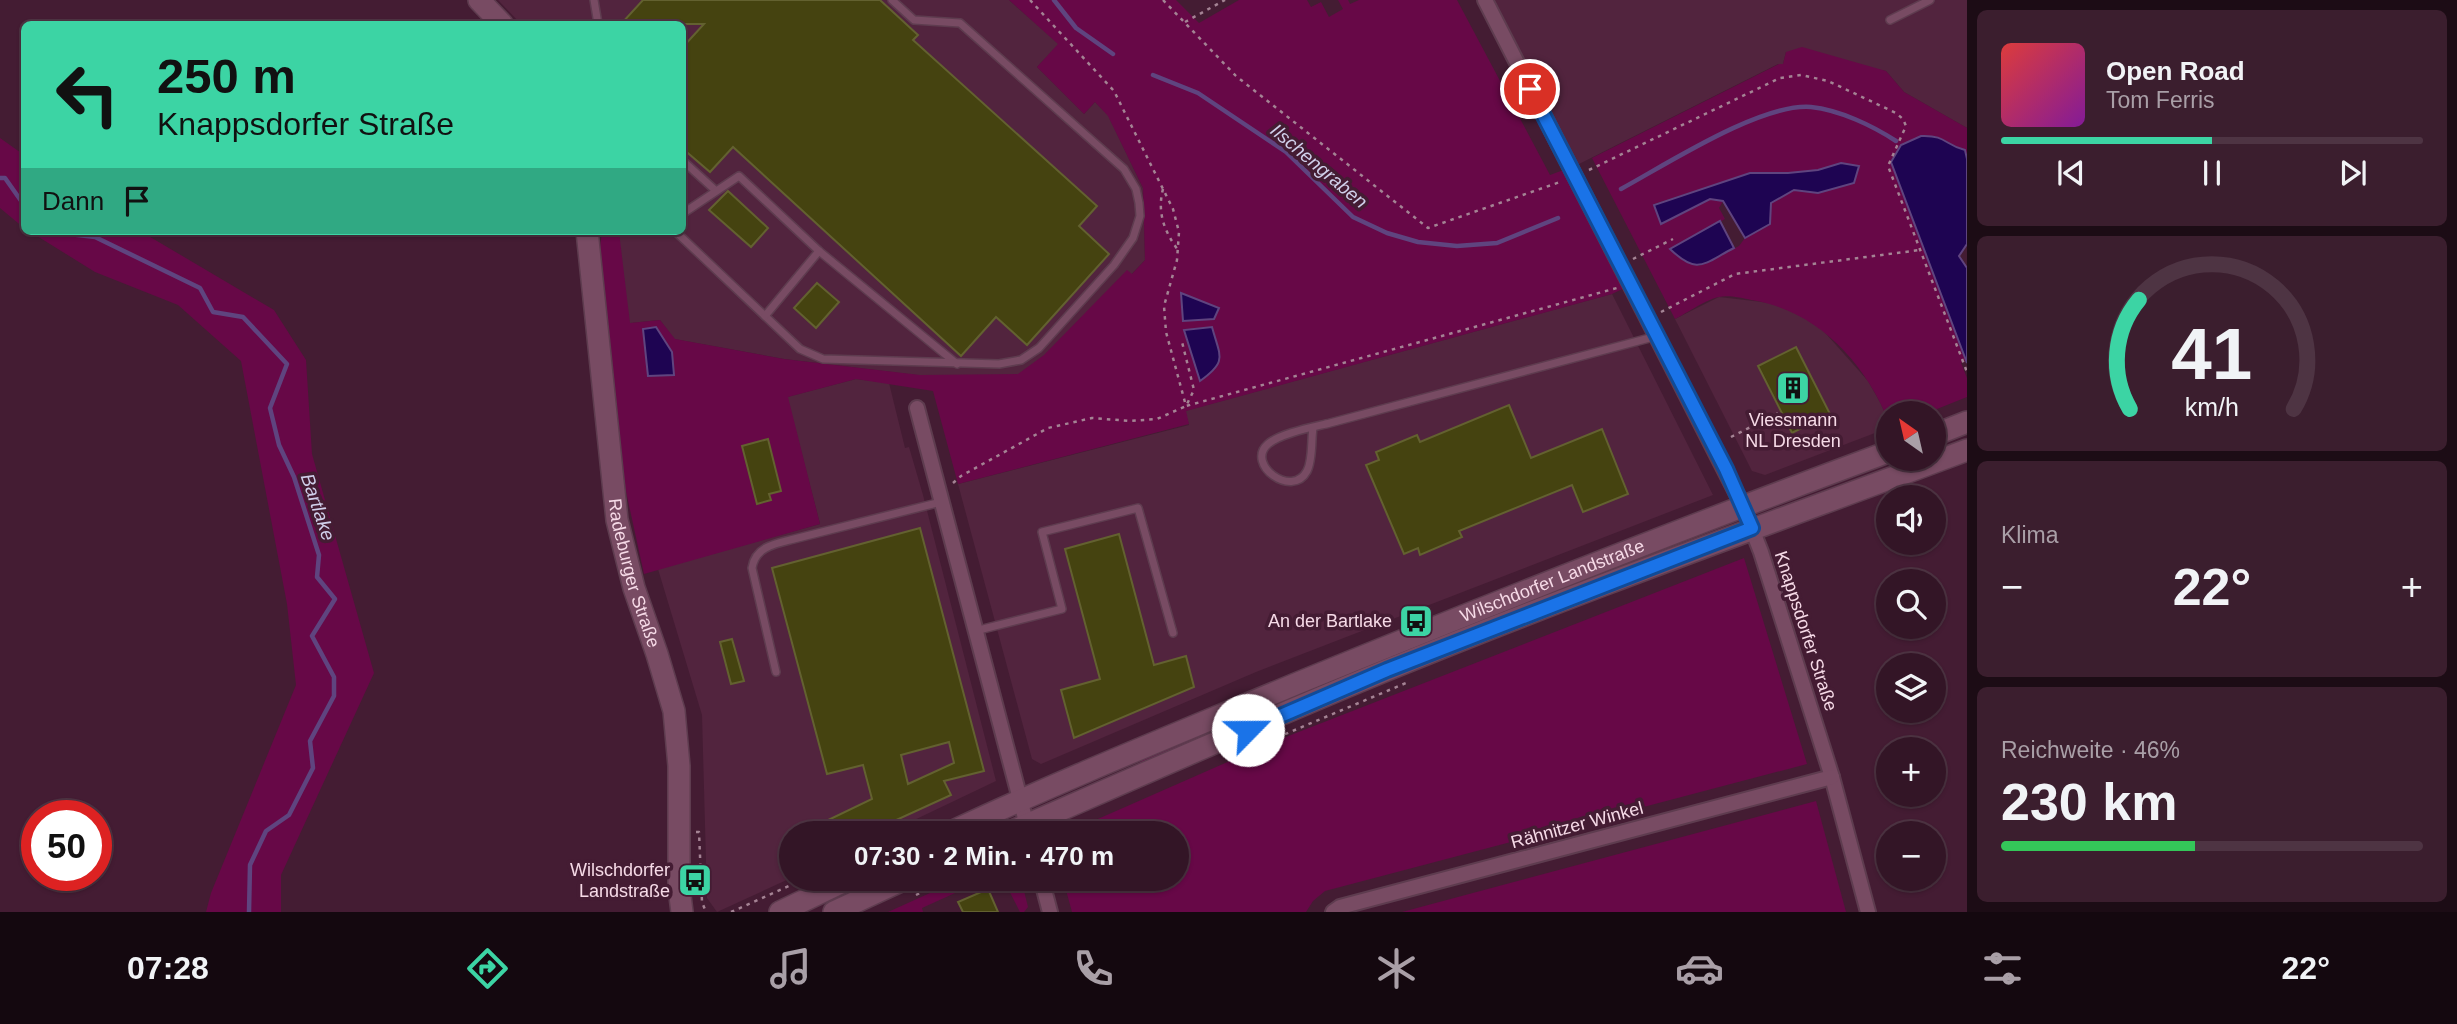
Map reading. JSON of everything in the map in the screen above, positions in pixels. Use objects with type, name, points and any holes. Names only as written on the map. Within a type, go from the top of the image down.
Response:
[{"type":"main road","points":[[484,2],[500,21]]},
{"type":"main road","name":"Radeburger Straße","points":[[587,235],[617,520],[634,588],[667,685],[678,742],[679,888],[682,912]]},
{"type":"main road","points":[[1946,430],[1967,422]]},
{"type":"main road","name":"Wilschdorfer Landstraße","points":[[1042,821],[1387,670],[1752,528],[1784,519],[1967,450]]},
{"type":"main road","name":"Wilschdorfer Landstraße","points":[[975,821],[1379,650],[1743,506],[1876,456]]},
{"type":"main road","points":[[780,912],[824,891]]},
{"type":"main road","points":[[834,912],[879,891]]},
{"type":"street","name":"Knappsdorfer Straße","points":[[1485,0],[1743,506],[1832,777],[1868,912]]},
{"type":"street","points":[[917,408],[1020,800],[1021,821]]},
{"type":"street","name":"Rähnitzer Winkel","points":[[1333,912],[1340,907],[1832,777]]},
{"type":"street","points":[[1044,891],[1050,912]]},
{"type":"lane","points":[[594,0],[598,21]]},
{"type":"lane","points":[[679,235],[800,349],[823,359],[957,365],[999,364],[1021,360],[1039,348],[1114,265],[1133,238],[1140,216],[1136,188],[1124,169],[960,23],[914,20],[892,0]]},
{"type":"lane","points":[[1890,20],[1930,0]]},
{"type":"lane","points":[[686,164],[715,190]]},
{"type":"lane","points":[[686,211],[739,176],[819,251],[957,365]]},
{"type":"lane","points":[[765,316],[819,251]]},
{"type":"lane","points":[[1312,428],[1307,471],[1299,479],[1278,480],[1267,471],[1263,463],[1263,451],[1269,443],[1312,428],[1657,336]]},
{"type":"lane","points":[[776,672],[752,568],[753,560],[760,551],[768,546],[940,498]]},
{"type":"lane","points":[[975,631],[1062,609],[1042,532],[1138,508],[1172,633]]},
{"type":"path","points":[[1030,0],[1114,90],[1173,209],[1179,232],[1178,250],[1164,306],[1166,332],[1186,406]]},
{"type":"path","points":[[1163,0],[1236,76],[1428,228],[1574,177],[1780,78],[1801,75],[1828,81],[1896,113],[1903,119],[1905,133],[1888,166],[1967,372]]},
{"type":"path","points":[[1185,22],[1226,0]]},
{"type":"path","points":[[1163,188],[1161,219],[1178,250]]},
{"type":"path","points":[[1647,253],[1673,239]]},
{"type":"path","points":[[1648,319],[1735,274],[1920,250]]},
{"type":"path","points":[[940,498],[961,476],[1048,428],[1092,418],[1130,421],[1157,419],[1186,406],[1614,289],[1629,282]]},
{"type":"path","points":[[1182,342],[1194,390],[1186,406]]},
{"type":"path","points":[[1731,437],[1778,413]]},
{"type":"path","points":[[1758,414],[1761,421]]},
{"type":"path","points":[[1227,758],[1414,680]]},
{"type":"path","points":[[699,832],[702,902],[706,912]]},
{"type":"path","points":[[731,912],[779,890]]},
{"type":"shaded area","points":[[498,0],[1009,0],[1059,44],[1037,67],[1084,114],[1095,102],[1108,115],[1143,188],[1145,260],[1025,388],[784,359],[674,339],[660,320],[621,324],[609,235],[686,235],[686,21],[518,21]]},
{"type":"shaded area","points":[[1009,0],[1176,0],[1199,23],[1239,0],[1307,0],[1311,7],[1321,2],[1329,17],[1343,9],[1338,0],[1348,0],[1350,4],[1359,0],[1457,0],[1550,175],[1577,165],[1637,282],[1612,294],[1186,411],[1189,424],[958,484],[933,391],[856,379],[788,397],[820,524],[644,574],[625,487],[600,248],[602,235],[619,235],[630,323],[660,320],[675,339],[784,359],[920,375],[1018,374],[1044,355],[1127,270],[1132,274],[1145,260],[1143,188],[1108,116],[1095,102],[1084,114],[1037,67],[1058,44]]},
{"type":"shaded area","points":[[1495,0],[1967,0],[1967,128],[1904,92],[1886,71],[1786,52],[1783,64],[1778,64],[1577,165]]},
{"type":"shaded area","points":[[1802,47],[1886,71],[1904,92],[1967,128],[1967,159],[1965,150],[1944,141],[1919,138],[1901,147],[1891,162],[1966,360],[1961,363],[1967,378],[1967,397],[1946,405],[1946,401],[1879,401],[1866,378],[1835,342],[1817,327],[1775,306],[1723,296],[1709,300],[1675,319],[1592,158],[1783,64],[1786,52]],"holes":[[[1841,163],[1854,183],[1818,193],[1794,190],[1771,203],[1769,224],[1745,238],[1739,246],[1699,266],[1670,249],[1725,219],[1719,208],[1723,201],[1710,199],[1654,204],[1750,173],[1818,170]]]},
{"type":"shaded area","points":[[1921,136],[1936,137],[1965,150],[1967,159],[1967,244],[1959,256],[1967,268],[1967,363],[1891,162],[1901,145]]},
{"type":"shaded area","points":[[0,138],[21,153],[21,226],[0,208]]},
{"type":"shaded area","points":[[1841,163],[1859,166],[1854,183],[1818,193],[1794,190],[1771,203],[1770,224],[1745,238],[1723,201],[1710,199],[1661,224],[1654,205],[1750,173],[1818,170]]},
{"type":"shaded area","points":[[1720,221],[1734,248],[1708,262],[1695,265],[1670,249]]},
{"type":"shaded area","points":[[35,235],[147,235],[274,310],[306,360],[312,454],[374,673],[281,875],[281,912],[206,912],[211,893],[296,685],[287,604],[241,361],[178,305],[95,272]]},
{"type":"shaded area","points":[[1181,293],[1219,308],[1214,319],[1183,321]]},
{"type":"shaded area","points":[[1612,294],[1713,495],[1256,672],[1041,764],[1032,759],[958,484],[1189,425],[1185,411]]},
{"type":"shaded area","points":[[1719,297],[1771,303],[1797,313],[1820,327],[1868,381],[1879,401],[1876,401],[1876,433],[1765,475],[1752,471],[1675,319]]},
{"type":"shaded area","points":[[656,327],[672,352],[674,375],[648,376],[643,329]]},
{"type":"shaded area","points":[[1212,327],[1219,352],[1218,363],[1200,381],[1184,330]]},
{"type":"shaded area","points":[[856,379],[889,383],[905,448],[909,447],[923,495],[996,781],[912,821],[779,821],[779,884],[717,912],[707,898],[702,715],[658,569],[820,524],[787,397]]},
{"type":"shaded area","points":[[1744,558],[1807,764],[1325,891],[1313,901],[1306,912],[1072,912],[1066,891],[1189,891],[1189,821],[1093,821],[1273,742]]},
{"type":"shaded area","points":[[1260,707],[1263,714],[1063,803],[1061,798],[1134,767],[1153,752]]},
{"type":"shaded area","points":[[1816,801],[1846,912],[1402,912]]},
{"type":"shaded area","points":[[934,891],[960,891],[922,908],[923,912],[888,912]]},
{"type":"shaded area","points":[[1009,891],[1024,891],[1028,907],[1024,912],[1020,912]]},
{"type":"building","points":[[643,0],[880,0],[918,35],[913,40],[1097,206],[1079,226],[1109,254],[1027,345],[996,317],[961,356],[733,147],[710,172],[686,151],[686,44],[704,24],[686,24],[686,21],[624,21]]},
{"type":"building","points":[[728,191],[768,228],[751,247],[709,210]]},
{"type":"building","points":[[817,283],[839,302],[816,328],[794,308]]},
{"type":"building","name":"Viessmann NL Dresden","points":[[1796,347],[1830,414],[1792,433],[1758,366]]},
{"type":"building","points":[[1509,405],[1531,458],[1602,429],[1628,494],[1583,512],[1572,485],[1459,531],[1462,537],[1420,555],[1418,548],[1404,554],[1366,465],[1379,460],[1376,452],[1417,435],[1420,442]]},
{"type":"building","points":[[768,439],[781,491],[769,494],[771,500],[757,504],[742,446]]},
{"type":"building","points":[[920,528],[984,771],[944,781],[951,795],[894,821],[826,821],[872,799],[863,765],[827,774],[772,568]],"holes":[[[949,742],[954,763],[908,784],[901,755]]]},
{"type":"building","points":[[1119,534],[1154,665],[1186,656],[1194,687],[1074,738],[1061,690],[1100,679],[1065,549]]},
{"type":"building","points":[[732,639],[744,681],[731,684],[720,642]]},
{"type":"building","points":[[989,891],[998,912],[963,912],[958,902]]},
{"type":"waterway","name":"Ilschengraben","points":[[1054,0],[1076,28],[1113,54]]},
{"type":"waterway","name":"Ilschengraben","points":[[1153,75],[1198,93],[1286,152],[1353,217],[1387,233],[1418,242],[1457,246],[1497,243],[1558,218]]},
{"type":"waterway","name":"Ilschengraben","points":[[1621,189],[1714,137],[1790,108],[1811,107],[1833,111],[1867,124],[1896,141]]},
{"type":"waterway","name":"Bartlake","points":[[0,178],[5,178],[21,201]]},
{"type":"waterway","name":"Bartlake","points":[[78,235],[95,237],[200,288],[213,312],[243,317],[287,364],[270,408],[279,445],[294,477],[319,555],[317,577],[335,599],[312,636],[334,677],[334,696],[310,741],[313,768],[289,815],[266,831],[250,865],[249,912]]},
{"type":"place","name":"Viessmann NL Dresden","points":[[1793,388]]},
{"type":"place","name":"An der Bartlake","points":[[1416,621]]},
{"type":"place","name":"Wilschdorfer Landstraße","points":[[695,880]]},
{"type":"route","points":[[1248,730],[1387,670],[1752,528],[1726,469],[1530,89]]}]
